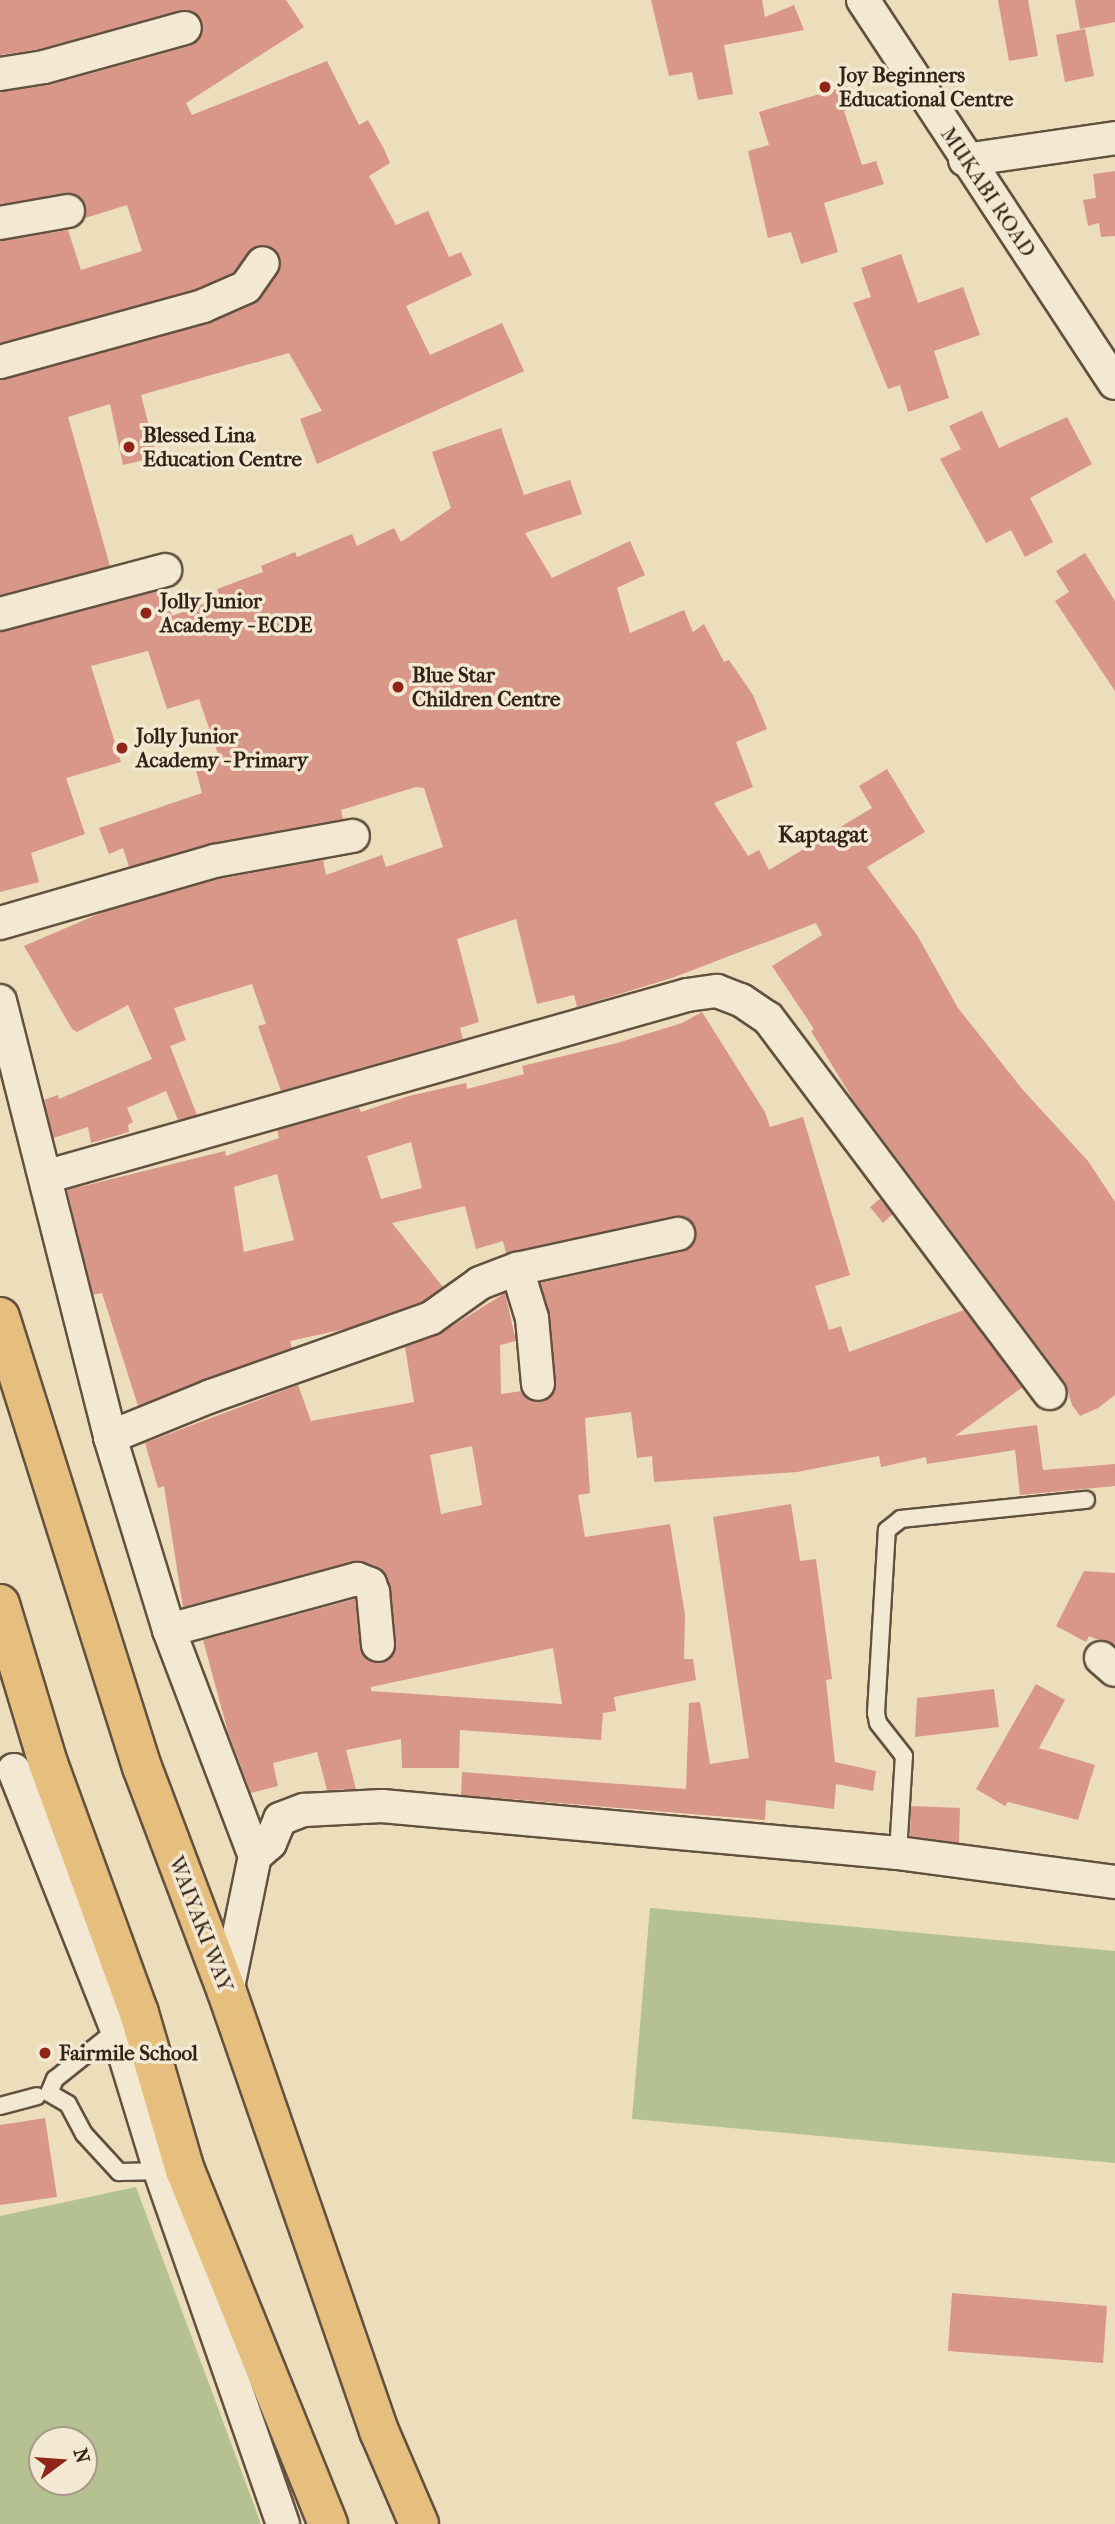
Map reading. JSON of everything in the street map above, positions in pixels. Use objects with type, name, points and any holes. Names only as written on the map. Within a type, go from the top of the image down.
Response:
[{"type":"highway","name":"WAIYAKI WAY","points":[[0,1317],[142,1767],[227,1992],[379,2431],[419,2524]]},
{"type":"highway","points":[[0,1604],[21,1769],[128,2021],[173,2171],[328,2524]]},
{"type":"street","name":"MUKABI ROAD","points":[[863,0],[965,160],[1115,383]]},
{"type":"street","points":[[0,74],[44,67],[185,29]]},
{"type":"street","points":[[965,160],[1115,138]]},
{"type":"street","points":[[0,223],[68,211]]},
{"type":"street","points":[[0,362],[203,306],[246,287],[264,263]]},
{"type":"street","points":[[0,614],[165,570]]},
{"type":"street","points":[[0,923],[215,861],[353,836]]},
{"type":"street","points":[[45,1177],[674,999],[718,991],[741,1000],[768,1018],[1050,1393]]},
{"type":"street","points":[[0,1001],[110,1437],[169,1630],[255,1856],[227,1992]]},
{"type":"street","points":[[110,1437],[211,1396],[431,1318],[480,1283],[517,1269],[678,1234]]},
{"type":"street","points":[[517,1269],[532,1318],[538,1384]]},
{"type":"street","points":[[169,1630],[358,1579],[370,1584],[373,1592],[378,1645]]},
{"type":"street","points":[[255,1856],[270,1843],[280,1819],[304,1810],[382,1806],[898,1853],[1115,1882]]},
{"type":"street","points":[[173,2171],[283,2524]]},
{"type":"lane","points":[[898,1853],[904,1756],[878,1723],[876,1713],[887,1531],[901,1519],[1086,1500]]},
{"type":"lane","points":[[128,2021],[55,2079],[49,2093],[68,2104],[84,2134],[119,2172],[173,2171]]},
{"type":"lane","points":[[0,2106],[37,2096]]},
{"type":"green space","points":[[650,1908],[1115,1951],[1115,2163],[632,2119]]},
{"type":"green space","points":[[136,2187],[261,2524],[0,2524],[0,2216]]},
{"type":"building","points":[[0,0],[286,0],[304,27],[186,103],[192,115],[327,61],[359,125],[368,120],[390,163],[369,176],[396,225],[428,211],[449,257],[461,252],[472,275],[406,306],[430,355],[502,323],[524,371],[317,464],[300,419],[322,411],[289,353],[141,395],[157,457],[123,465],[110,404],[68,417],[110,566],[0,595],[0,380],[210,323],[261,298],[281,264],[273,248],[256,246],[234,272],[197,289],[0,343],[0,241],[68,230],[81,270],[142,251],[127,205],[85,218],[86,207],[74,194],[0,204],[0,92],[49,85],[190,46],[203,32],[198,15],[181,10],[40,49],[0,55]]},
{"type":"building","points":[[651,0],[762,0],[765,17],[794,5],[804,30],[724,45],[733,94],[698,100],[692,72],[669,76]]},
{"type":"building","points":[[998,0],[1028,0],[1038,56],[1009,61]]},
{"type":"building","points":[[1075,0],[1115,0],[1115,22],[1080,29]]},
{"type":"building","points":[[1085,29],[1094,76],[1065,82],[1056,35]]},
{"type":"building","points":[[847,86],[854,108],[844,111],[862,165],[876,161],[884,184],[824,203],[838,252],[801,264],[791,232],[768,238],[748,151],[769,145],[759,112]]},
{"type":"building","points":[[1115,171],[1115,236],[1101,237],[1099,223],[1088,226],[1083,200],[1096,198],[1093,174]]},
{"type":"building","points":[[901,254],[918,303],[963,287],[980,335],[934,351],[949,398],[908,412],[900,385],[888,389],[853,303],[871,297],[861,268]]},
{"type":"building","points":[[982,411],[999,448],[1067,417],[1092,464],[1030,498],[1053,542],[1025,557],[1011,530],[986,543],[940,459],[961,449],[949,426]]},
{"type":"building","points":[[501,428],[524,495],[570,480],[582,514],[525,533],[552,578],[630,541],[645,575],[617,588],[630,633],[684,610],[693,632],[704,624],[724,662],[729,660],[753,695],[767,729],[736,742],[753,787],[714,803],[748,856],[759,850],[769,870],[872,808],[859,786],[887,769],[925,832],[867,867],[917,935],[958,1008],[1023,1090],[1088,1161],[1115,1202],[1115,1395],[1098,1408],[1080,1416],[1072,1405],[1065,1382],[854,1101],[811,1031],[814,1029],[772,966],[822,935],[816,923],[672,978],[577,1007],[574,995],[537,1004],[516,919],[457,939],[479,1022],[460,1028],[463,1039],[281,1091],[258,1026],[266,1024],[252,984],[174,1008],[186,1040],[170,1046],[197,1115],[178,1120],[166,1091],[127,1108],[133,1122],[128,1125],[129,1132],[91,1143],[88,1127],[53,1138],[44,1100],[58,1095],[59,1099],[152,1059],[128,1005],[77,1032],[72,1029],[24,946],[103,912],[219,879],[323,860],[326,875],[382,855],[386,867],[443,847],[424,788],[416,787],[341,810],[343,819],[212,843],[129,867],[123,848],[109,854],[99,828],[202,793],[193,760],[218,754],[199,699],[167,709],[148,651],[91,666],[121,762],[66,778],[85,834],[31,853],[39,882],[0,892],[0,632],[164,589],[172,616],[220,597],[217,589],[263,572],[261,566],[295,552],[297,557],[352,534],[357,546],[394,528],[401,542],[451,508],[432,452]]},
{"type":"building","points":[[1085,553],[1115,601],[1115,691],[1055,601],[1069,592],[1056,571]]},
{"type":"building","points":[[702,1012],[765,1112],[770,1127],[803,1117],[850,1275],[815,1286],[829,1330],[841,1326],[849,1352],[964,1310],[1023,1387],[955,1436],[1037,1425],[1043,1470],[1115,1464],[1115,1486],[1020,1495],[1015,1450],[927,1464],[926,1457],[881,1467],[879,1456],[797,1472],[654,1482],[652,1456],[637,1458],[631,1412],[585,1418],[590,1493],[578,1495],[585,1537],[670,1524],[685,1615],[684,1659],[693,1659],[696,1680],[614,1697],[616,1711],[603,1713],[601,1740],[460,1730],[459,1768],[402,1768],[401,1739],[346,1750],[356,1789],[327,1790],[317,1752],[273,1763],[278,1786],[251,1793],[228,1732],[203,1640],[355,1599],[363,1655],[380,1663],[389,1660],[396,1644],[390,1586],[383,1571],[353,1561],[183,1607],[164,1486],[158,1488],[145,1443],[298,1385],[311,1421],[414,1402],[405,1347],[441,1333],[505,1293],[516,1341],[500,1345],[501,1394],[522,1391],[531,1401],[548,1399],[556,1382],[550,1316],[540,1283],[682,1252],[695,1240],[696,1229],[684,1217],[674,1216],[506,1253],[503,1241],[476,1249],[465,1206],[392,1223],[443,1287],[422,1302],[345,1329],[290,1341],[292,1348],[138,1406],[102,1293],[93,1295],[67,1190],[225,1151],[226,1156],[279,1138],[277,1130],[359,1108],[361,1112],[409,1096],[466,1083],[467,1089],[524,1074],[522,1066],[617,1043],[682,1023]],"holes":[[[411,1142],[422,1188],[381,1199],[367,1156]],[[277,1174],[294,1240],[244,1252],[234,1187]],[[472,1446],[482,1505],[441,1514],[430,1455]],[[553,1648],[562,1704],[371,1691],[371,1687]]]},
{"type":"building","points":[[881,1198],[893,1214],[883,1223],[870,1207]]},
{"type":"building","points":[[791,1504],[800,1561],[816,1559],[832,1679],[826,1680],[835,1762],[876,1771],[873,1791],[836,1784],[834,1809],[766,1800],[765,1820],[461,1795],[462,1772],[686,1789],[689,1703],[700,1702],[710,1764],[749,1758],[713,1517]]},
{"type":"building","points":[[1084,1571],[1115,1573],[1115,1646],[1089,1636],[1086,1642],[1056,1626]]},
{"type":"building","points":[[1036,1684],[1065,1700],[1039,1748],[1095,1765],[1078,1820],[1008,1802],[1005,1806],[976,1789]]},
{"type":"building","points":[[994,1689],[999,1727],[915,1737],[917,1698]]},
{"type":"building","points":[[911,1806],[960,1808],[959,1843],[910,1836]]},
{"type":"building","points":[[45,2118],[57,2197],[0,2205],[0,2125]]},
{"type":"building","points":[[952,2293],[1107,2306],[1103,2363],[948,2351]]},
{"type":"place","name":"Joy Beginners Educational Centre","points":[[825,87]]},
{"type":"place","name":"Blessed Lina Education Centre","points":[[129,447]]},
{"type":"place","name":"Jolly Junior Academy - ECDE","points":[[146,613]]},
{"type":"place","name":"Blue Star Children Centre","points":[[398,687]]},
{"type":"place","name":"Jolly Junior Academy - Primary","points":[[122,748]]},
{"type":"place","name":"Fairmile School","points":[[45,2053]]},
{"type":"district","name":"Kaptagat","points":[[823,835]]}]
